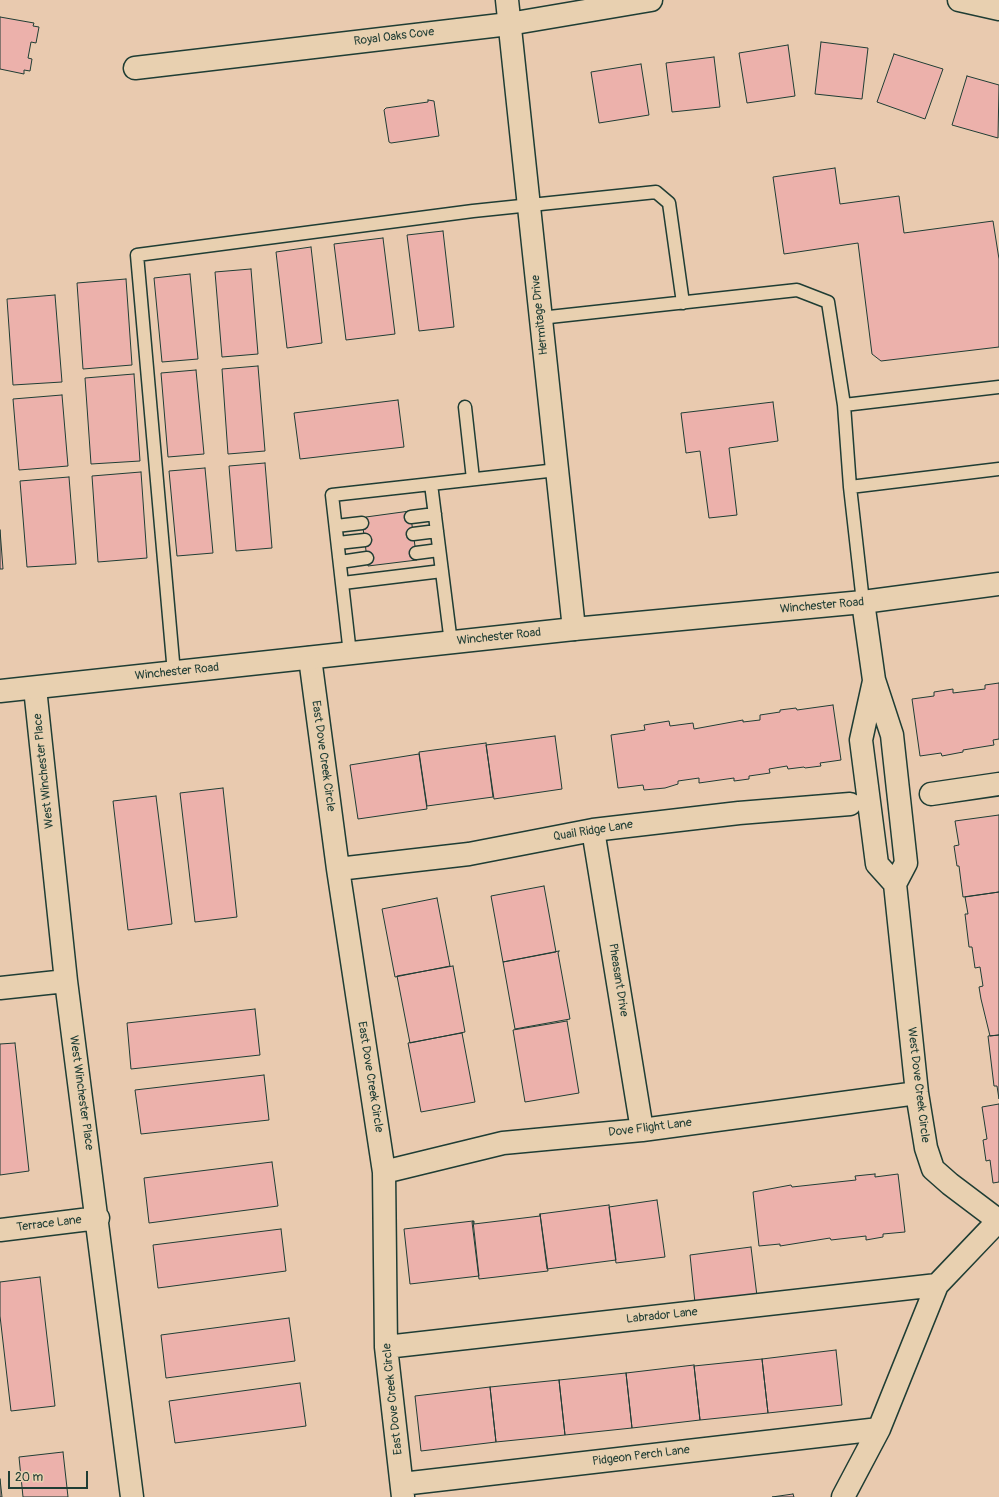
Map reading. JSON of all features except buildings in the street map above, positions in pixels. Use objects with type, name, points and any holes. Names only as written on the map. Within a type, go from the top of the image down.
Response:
[{"type":"street","name":"Hermitage Drive","points":[[507,0],[574,629]]},
{"type":"street","name":"Royal Oaks Cove","points":[[135,68],[509,24],[651,0]]},
{"type":"street","points":[[960,0],[999,9]]},
{"type":"street","name":"Winchester Road","points":[[0,692],[574,629],[863,602],[999,584]]},
{"type":"street","points":[[863,602],[874,680],[892,735],[906,863],[895,884],[877,864],[860,803],[861,740],[874,680]]},
{"type":"street","name":"East Dove Creek Circle","points":[[310,658],[338,869],[384,1172],[386,1347],[403,1490]]},
{"type":"street","name":"West Winchester Place","points":[[35,688],[66,981],[98,1218],[132,1497]]},
{"type":"street","points":[[931,794],[999,784]]},
{"type":"street","name":"Quail Ridge Lane","points":[[338,869],[469,854],[593,830],[739,813],[860,803],[899,798]]},
{"type":"street","name":"Pheasant Drive","points":[[593,830],[642,1130]]},
{"type":"street","name":"West Dove Creek Circle","points":[[843,1497],[879,1429],[937,1286],[999,1221],[950,1184],[934,1169],[926,1148],[917,1094],[895,884]]},
{"type":"street","points":[[0,988],[66,981]]},
{"type":"street","name":"Dove Flight Lane","points":[[384,1172],[503,1143],[642,1130],[917,1094]]},
{"type":"street","name":"Terrace Lane","points":[[0,1230],[98,1218]]},
{"type":"street","name":"Labrador Lane","points":[[386,1347],[937,1286]]},
{"type":"street","name":"Pidgeon Perch Lane","points":[[403,1490],[879,1429]]},
{"type":"lane","points":[[174,673],[137,255],[528,205],[656,192],[669,203],[683,303]]},
{"type":"lane","points":[[540,318],[797,290],[828,302],[844,405],[850,487],[863,602]]},
{"type":"lane","points":[[844,405],[999,387]]},
{"type":"lane","points":[[464,407],[473,479]]},
{"type":"lane","points":[[850,487],[999,469]]},
{"type":"lane","points":[[350,654],[332,495],[557,470]]},
{"type":"lane","points":[[431,484],[451,643]]},
{"type":"lane","points":[[411,517],[435,514]]},
{"type":"lane","points":[[336,526],[362,523]]},
{"type":"lane","points":[[413,534],[437,531]]},
{"type":"lane","points":[[338,543],[365,540]]},
{"type":"lane","points":[[416,553],[439,550]]},
{"type":"lane","points":[[340,562],[367,558]]},
{"type":"lane","points":[[342,583],[442,571]]}]
